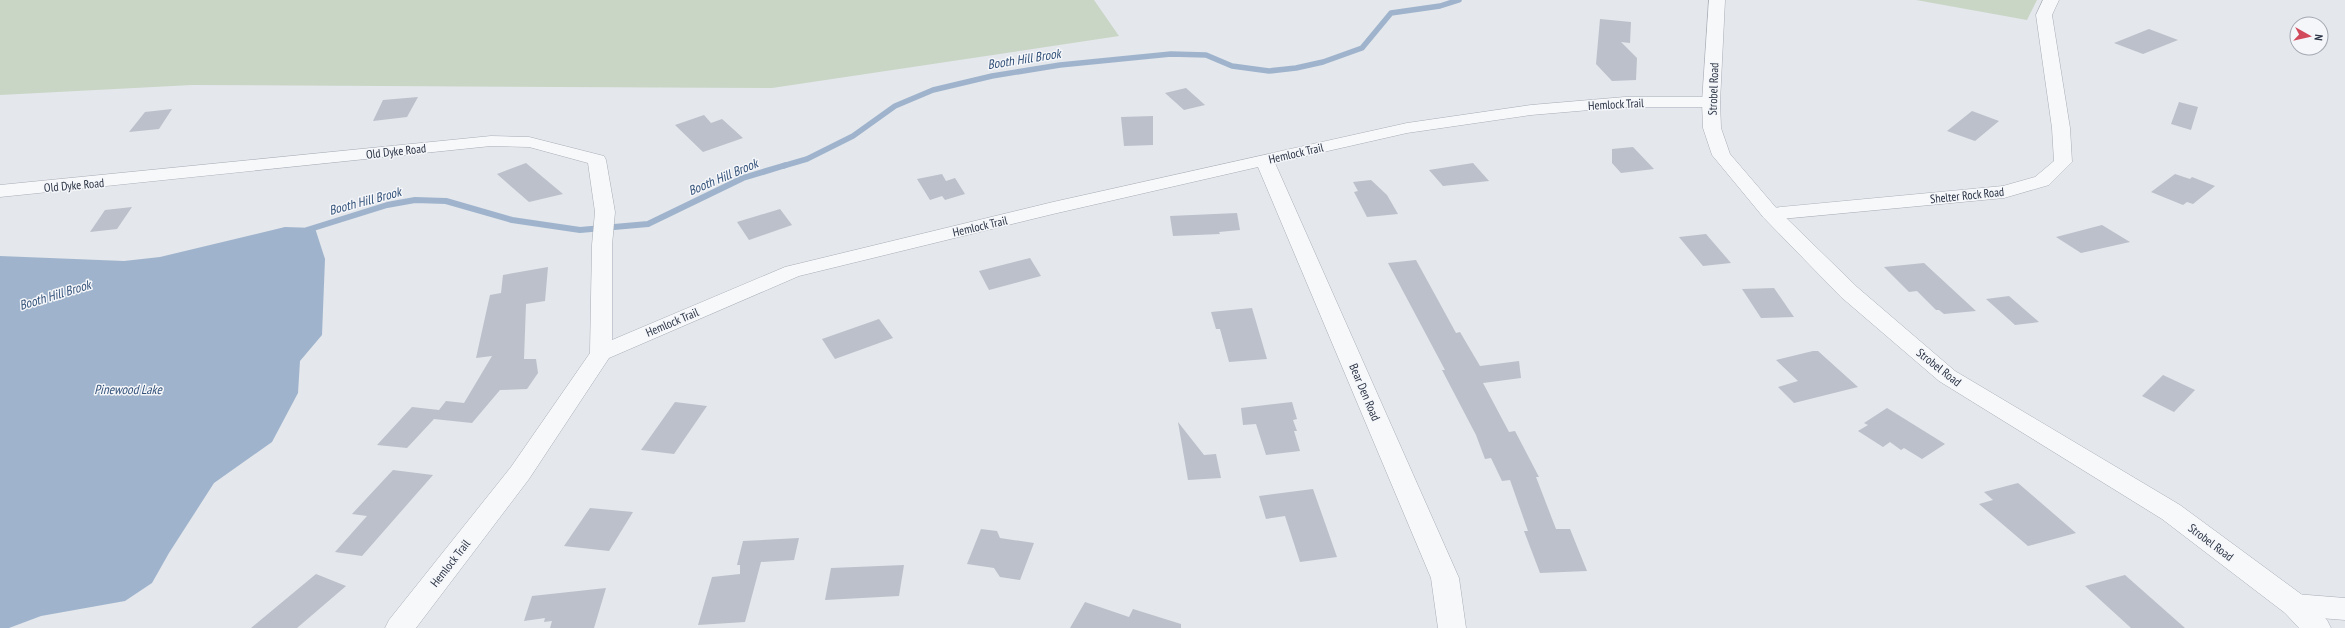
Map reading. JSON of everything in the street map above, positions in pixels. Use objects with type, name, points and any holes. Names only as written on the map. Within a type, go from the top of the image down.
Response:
[{"type":"street","name":"Strobel Road","points":[[1717,0],[1710,102],[1712,128],[1721,154],[1771,214],[1849,292],[1947,376],[2171,512],[2294,605],[2317,628]]},
{"type":"street","name":"Shelter Rock Road","points":[[1771,214],[2004,192],[2042,181],[2063,162],[2061,128],[2044,15],[2051,0]]},
{"type":"street","name":"Hemlock Trail","points":[[399,628],[520,473],[601,353],[792,270],[1407,128],[1531,110],[1625,102],[1710,102]]},
{"type":"street","name":"Old Dyke Road","points":[[0,191],[491,141],[521,142],[597,160],[605,212],[602,245],[601,353]]},
{"type":"street","name":"Bear Den Road","points":[[1264,160],[1445,578],[1452,628]]},
{"type":"street","points":[[2294,605],[2345,609]]},
{"type":"green space","points":[[0,0],[1094,0],[1119,36],[772,88],[192,85],[0,95]]},
{"type":"green space","points":[[1916,0],[2037,0],[2027,20]]},
{"type":"water","name":"Pinewood Lake","points":[[285,227],[315,228],[325,259],[322,335],[300,361],[298,393],[272,442],[214,483],[169,553],[152,583],[125,601],[41,616],[9,628],[0,628],[0,256],[124,261],[160,257]]},
{"type":"building","points":[[1600,19],[1631,22],[1630,43],[1621,42],[1637,58],[1636,80],[1612,81],[1596,64]]},
{"type":"building","points":[[2149,29],[2178,40],[2143,54],[2114,43]]},
{"type":"building","points":[[1186,88],[1205,105],[1184,110],[1165,93]]},
{"type":"building","points":[[418,97],[407,117],[373,121],[383,100]]},
{"type":"building","points":[[2179,102],[2198,107],[2191,130],[2171,124]]},
{"type":"building","points":[[172,109],[159,129],[129,132],[145,112]]},
{"type":"building","points":[[1972,111],[1999,121],[1975,141],[1947,131]]},
{"type":"building","points":[[704,115],[711,123],[722,119],[743,138],[703,152],[675,125]]},
{"type":"building","points":[[1153,116],[1153,145],[1124,146],[1121,117]]},
{"type":"building","points":[[1633,147],[1654,169],[1621,173],[1612,163],[1612,149]]},
{"type":"building","points":[[526,163],[563,194],[529,202],[497,174]]},
{"type":"building","points":[[1473,163],[1489,181],[1443,186],[1429,170]]},
{"type":"building","points":[[942,174],[946,181],[955,178],[965,194],[945,200],[942,196],[930,200],[917,179]]},
{"type":"building","points":[[2175,174],[2190,179],[2192,177],[2215,186],[2193,204],[2187,202],[2183,205],[2151,192]]},
{"type":"building","points":[[1371,180],[1387,195],[1398,214],[1367,217],[1354,192],[1358,191],[1353,182]]},
{"type":"building","points":[[132,207],[117,229],[90,232],[105,210]]},
{"type":"building","points":[[780,209],[792,225],[749,240],[737,222]]},
{"type":"building","points":[[1237,213],[1240,230],[1219,232],[1220,234],[1173,236],[1170,216]]},
{"type":"building","points":[[2102,225],[2130,242],[2081,253],[2056,237]]},
{"type":"building","points":[[1706,234],[1731,263],[1703,266],[1679,237]]},
{"type":"building","points":[[1030,258],[1041,276],[989,290],[979,271]]},
{"type":"building","points":[[1416,260],[1456,333],[1460,332],[1480,366],[1519,361],[1521,378],[1483,383],[1509,432],[1515,431],[1539,477],[1536,477],[1556,529],[1570,529],[1587,571],[1540,573],[1524,531],[1528,531],[1510,480],[1502,481],[1491,458],[1485,459],[1476,435],[1442,370],[1445,370],[1388,263]]},
{"type":"building","points":[[1924,263],[1976,311],[1944,314],[1939,310],[1936,310],[1917,291],[1909,292],[1884,267]]},
{"type":"building","points":[[548,267],[545,301],[526,304],[524,359],[536,359],[538,373],[527,389],[500,390],[472,423],[434,419],[407,448],[377,445],[412,407],[439,410],[446,401],[464,403],[492,356],[476,358],[490,295],[501,293],[503,275]]},
{"type":"building","points":[[1774,288],[1794,317],[1761,318],[1742,289]]},
{"type":"building","points":[[2009,296],[2039,322],[2015,325],[1986,299]]},
{"type":"building","points":[[1252,308],[1267,359],[1229,362],[1220,329],[1216,329],[1211,312]]},
{"type":"building","points":[[879,319],[893,338],[835,359],[822,339]]},
{"type":"building","points":[[1818,351],[1858,387],[1794,403],[1778,387],[1798,381],[1776,360]]},
{"type":"building","points":[[2163,375],[2195,390],[2174,412],[2142,396]]},
{"type":"building","points":[[675,402],[707,406],[674,454],[641,450]]},
{"type":"building","points":[[1292,402],[1297,419],[1293,420],[1297,431],[1294,431],[1300,451],[1266,455],[1256,424],[1243,425],[1241,408]]},
{"type":"building","points":[[1887,408],[1945,444],[1922,459],[1904,448],[1901,450],[1890,442],[1883,447],[1858,431],[1868,425],[1864,423]]},
{"type":"building","points":[[1178,422],[1204,455],[1216,454],[1221,478],[1188,480]]},
{"type":"building","points":[[393,470],[433,475],[362,556],[335,552],[367,516],[352,514]]},
{"type":"building","points":[[2018,483],[2076,533],[2028,546],[1979,504],[1993,500],[1984,492]]},
{"type":"building","points":[[1313,489],[1337,557],[1300,562],[1285,516],[1266,519],[1259,496]]},
{"type":"building","points":[[590,508],[633,512],[609,551],[564,546]]},
{"type":"building","points":[[981,529],[997,531],[1000,538],[1034,543],[1020,580],[1000,577],[994,568],[967,564]]},
{"type":"building","points":[[799,538],[794,560],[761,562],[745,622],[698,625],[712,577],[740,574],[740,565],[737,565],[743,541]]},
{"type":"building","points":[[904,565],[899,596],[825,600],[831,568]]},
{"type":"building","points":[[316,574],[346,586],[297,628],[251,628]]},
{"type":"building","points":[[2125,575],[2185,628],[2131,628],[2085,586]]},
{"type":"building","points":[[606,588],[594,628],[550,628],[552,621],[544,622],[545,618],[524,621],[532,596]]},
{"type":"building","points":[[1085,602],[1129,617],[1133,609],[1181,624],[1181,628],[1070,628]]},
{"type":"waterway","name":"Booth Hill Brook","points":[[783,166],[807,159],[853,136],[895,106],[933,90],[992,76],[1060,65],[1171,54],[1206,55],[1232,66],[1269,71],[1296,68],[1323,62],[1362,48],[1391,13],[1440,6],[1459,0]]},
{"type":"waterway","name":"Booth Hill Brook","points":[[307,230],[387,205],[415,200],[446,201],[512,220],[580,230],[648,224],[743,178],[786,165]]}]
